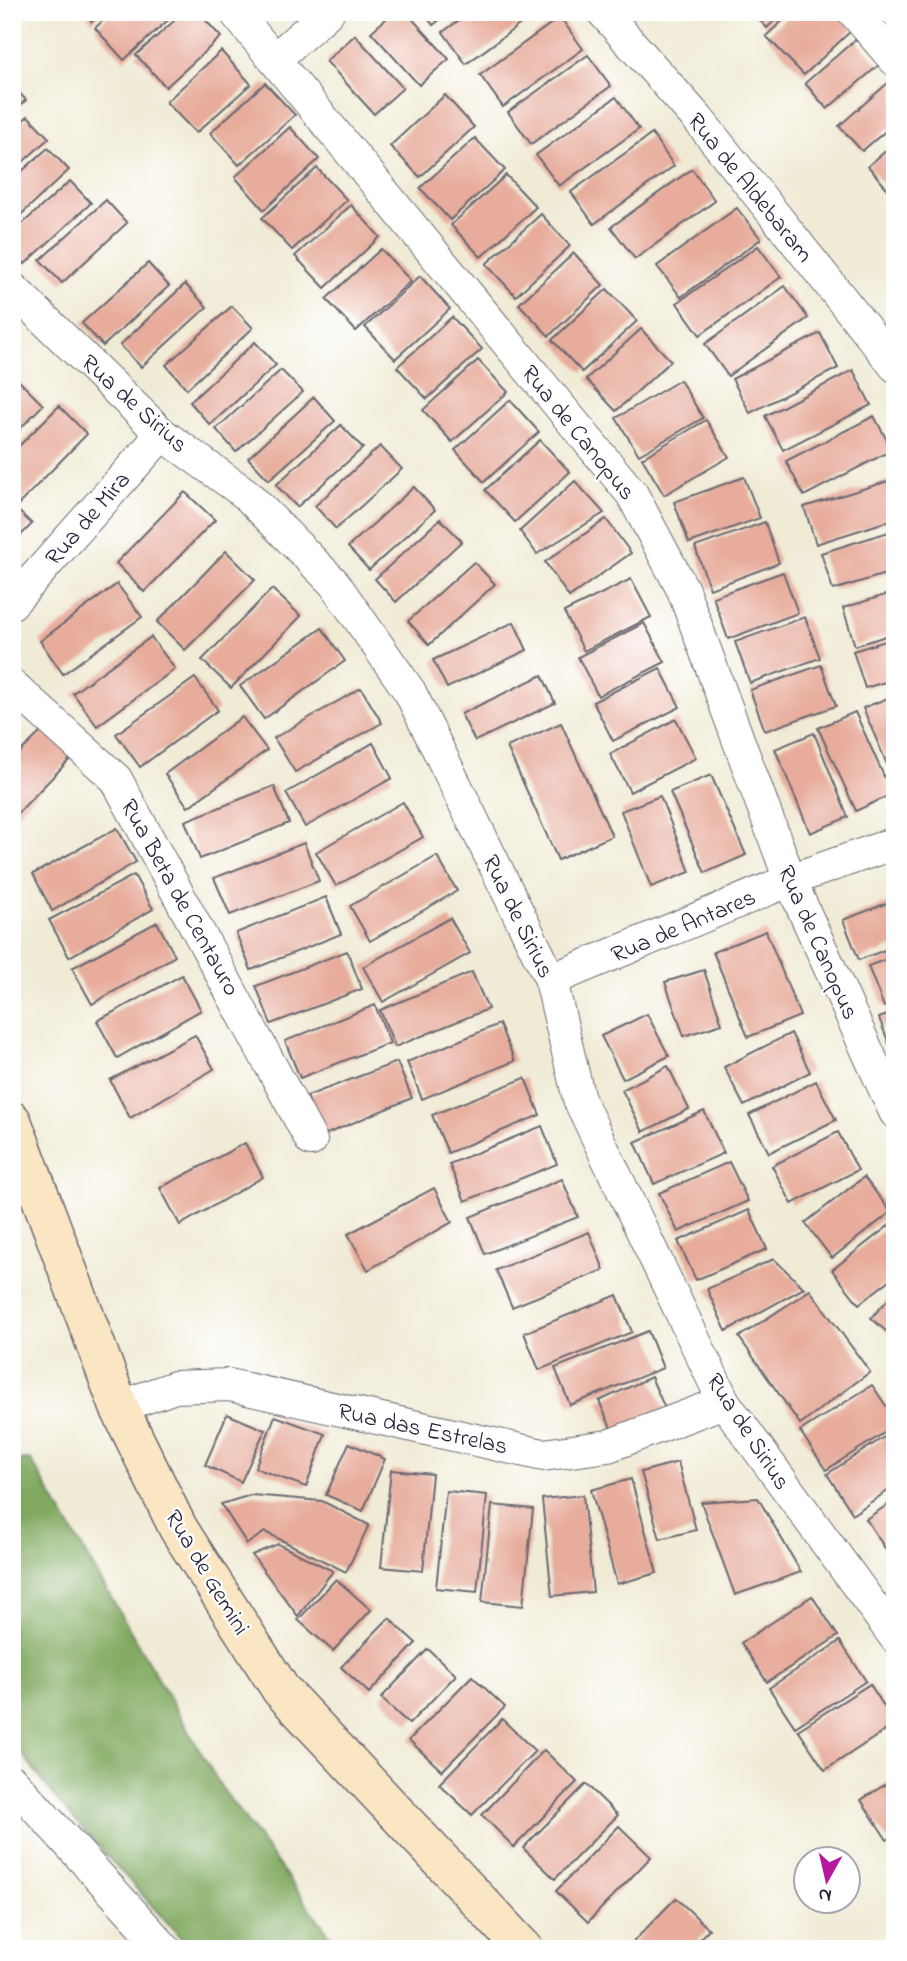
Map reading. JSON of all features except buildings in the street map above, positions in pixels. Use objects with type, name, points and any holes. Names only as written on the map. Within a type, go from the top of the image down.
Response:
[{"type":"street","name":"Rua de Canopus","points":[[235,12],[632,494],[683,590],[790,880],[895,1112]]},
{"type":"street","points":[[275,59],[328,12]]},
{"type":"street","name":"Rua de Aldebaram","points":[[603,12],[698,119],[895,366]]},
{"type":"street","points":[[855,12],[895,60]]},
{"type":"street","name":"Rua de Sirius","points":[[12,288],[162,434],[246,494],[334,583],[410,692],[551,980],[579,1099],[724,1402],[895,1637]]},
{"type":"street","name":"Rua de Mira","points":[[12,603],[162,434]]},
{"type":"street","name":"Rua Beta de Centauro","points":[[12,685],[116,779],[311,1140]]},
{"type":"street","name":"Rua de Antares","points":[[551,980],[790,880],[895,843]]},
{"type":"street","name":"Rua de Gemini","points":[[12,1121],[119,1408],[178,1528],[281,1690],[524,1949]]},
{"type":"street","name":"Rua das Estrelas","points":[[119,1408],[174,1387],[229,1385],[543,1455],[608,1446],[724,1402]]},
{"type":"street","points":[[12,1781],[165,1949]]},
{"type":"green space","points":[[31,1460],[221,1787],[340,1949],[191,1949],[61,1805],[12,1741],[12,1461]]}]
